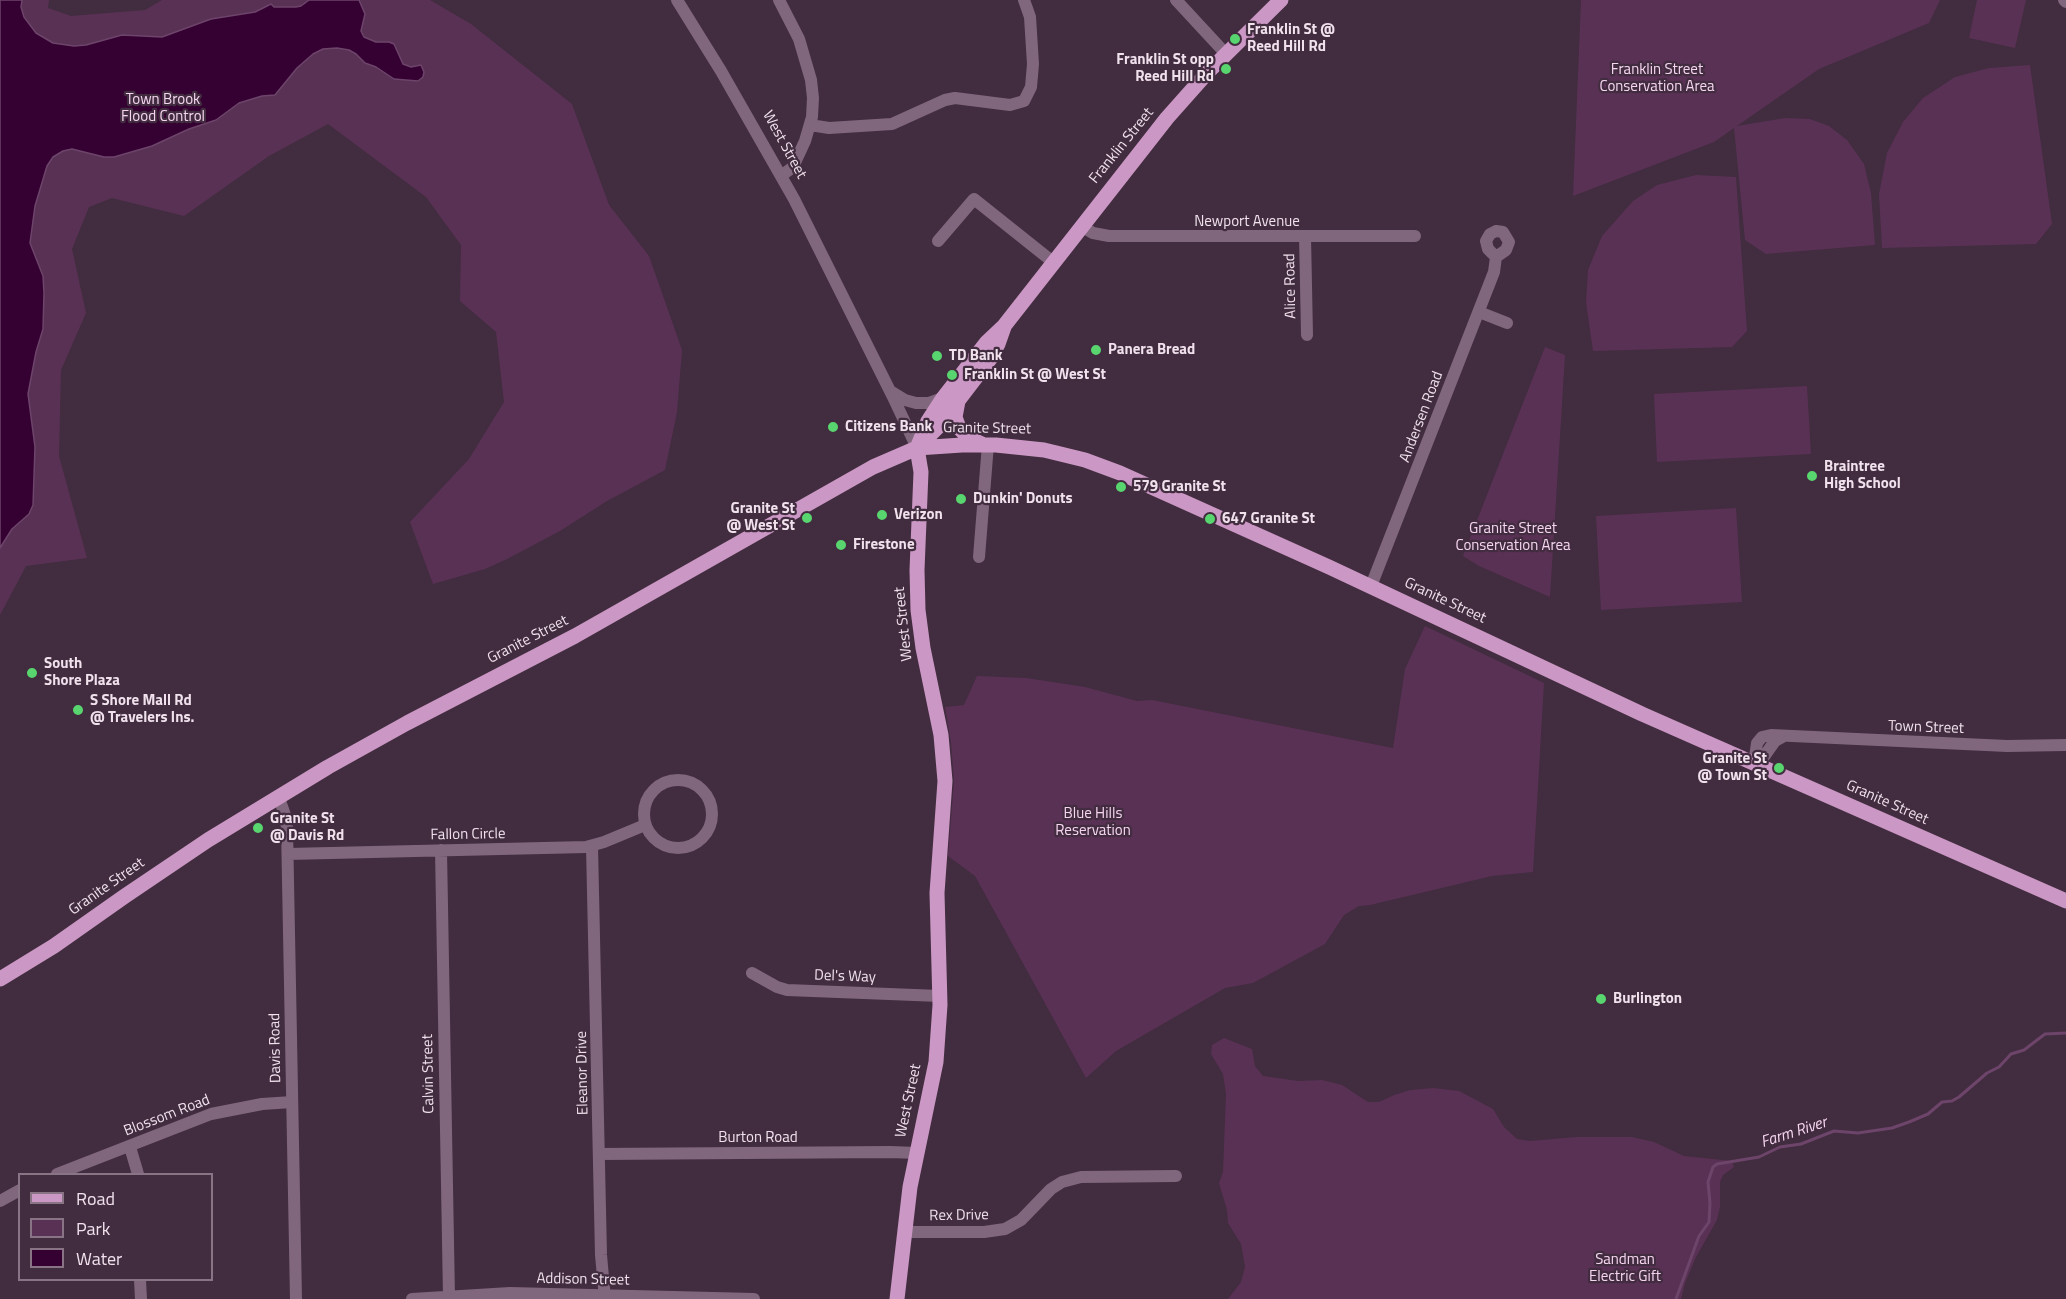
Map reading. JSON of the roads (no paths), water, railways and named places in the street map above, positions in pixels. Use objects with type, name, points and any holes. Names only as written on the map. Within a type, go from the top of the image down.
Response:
[{"type":"main road","name":"Franklin Street","points":[[917,448],[938,427],[951,399],[995,351],[1004,326],[1171,114],[1226,54],[1281,0]]},
{"type":"main road","points":[[951,399],[959,428],[969,438],[985,444]]},
{"type":"main road","name":"Granite Street","points":[[0,979],[54,946],[156,874],[279,798],[407,723],[575,636],[864,472],[917,448],[985,444],[1044,450],[1097,464],[1173,495],[1625,706],[2066,901]]},
{"type":"main road","name":"West Street","points":[[897,1299],[917,1153],[936,1062],[940,996],[938,893],[945,782],[941,735],[923,648],[918,610],[921,469],[917,448]]},
{"type":"main road","name":"Granite Street","points":[[0,992],[54,946]]},
{"type":"street","name":"West Street","points":[[677,0],[722,72],[781,176],[917,448]]},
{"type":"street","points":[[779,0],[793,26],[809,71],[813,98],[810,125],[795,163],[781,176]]},
{"type":"street","points":[[810,125],[829,128],[892,124],[945,100],[955,98],[1011,105],[1024,101],[1031,87],[1033,64],[1029,17],[1024,0]]},
{"type":"street","points":[[1176,0],[1226,54]]},
{"type":"street","points":[[938,241],[974,199],[1053,262]]},
{"type":"street","name":"Newport Avenue","points":[[1081,226],[1093,233],[1109,236],[1415,236]]},
{"type":"street","name":"Alice Road","points":[[1305,236],[1307,335]]},
{"type":"street","name":"Andersen Road","points":[[1371,586],[1479,312],[1494,272],[1496,257]]},
{"type":"street","points":[[1479,312],[1508,323]]},
{"type":"street","points":[[889,389],[900,398],[916,404],[951,399]]},
{"type":"street","points":[[979,557],[985,444]]},
{"type":"street","name":"Town Street","points":[[1754,764],[1754,753],[1759,740],[1767,736],[1986,746],[2066,745]]},
{"type":"street","points":[[670,781],[684,781],[693,784],[704,792],[710,805],[711,819],[706,833],[700,840],[688,847],[678,849],[664,846],[652,838],[645,825],[644,811],[648,798],[657,787],[670,781]]},
{"type":"street","name":"Davis Road","points":[[279,798],[287,822],[296,1299]]},
{"type":"street","name":"Fallon Circle","points":[[288,854],[592,846],[645,825]]},
{"type":"street","name":"Eleanor Drive","points":[[592,846],[601,1255],[605,1297]]},
{"type":"street","name":"Calvin Street","points":[[441,850],[449,1297]]},
{"type":"street","name":"Del's Way","points":[[752,974],[788,990],[940,996]]},
{"type":"street","name":"Blossom Road","points":[[60,1173],[218,1112],[269,1103],[291,1102]]},
{"type":"street","points":[[130,1146],[138,1173]]},
{"type":"street","name":"Burton Road","points":[[599,1154],[917,1153]]},
{"type":"street","name":"Rex Drive","points":[[905,1232],[984,1232],[1005,1229],[1021,1220],[1050,1189],[1062,1182],[1080,1177],[1094,1175],[1176,1176]]},
{"type":"street","points":[[0,1201],[18,1191]]},
{"type":"street","points":[[140,1281],[141,1299]]},
{"type":"street","name":"Addison Street","points":[[412,1299],[510,1293],[754,1299]]},
{"type":"water","points":[[0,0],[22,0],[21,7],[24,17],[36,33],[53,43],[74,46],[122,35],[162,37],[211,19],[255,12],[271,4],[274,7],[296,7],[309,0],[359,0],[365,14],[361,31],[364,37],[376,42],[394,44],[403,64],[411,67],[421,65],[424,72],[423,77],[418,81],[394,79],[376,67],[365,63],[349,50],[323,49],[313,54],[297,68],[275,95],[262,96],[239,103],[216,120],[189,129],[152,146],[114,157],[104,157],[72,149],[53,157],[47,166],[35,206],[30,243],[43,276],[44,293],[43,329],[28,394],[35,447],[33,505],[29,514],[12,529],[0,548]]},
{"type":"waterway","name":"Farm River","points":[[1676,1299],[1699,1236],[1709,1222],[1708,1182],[1713,1167],[1717,1164],[1759,1157],[1780,1147],[1801,1144],[1834,1131],[1858,1133],[1892,1128],[1909,1122],[1928,1114],[1942,1102],[1952,1101],[1959,1097],[1987,1073],[1999,1067],[2011,1054],[2024,1050],[2045,1034],[2066,1033]]},
{"type":"place","name":"Franklin St @ Reed Hill Rd","points":[[1235,39]]},
{"type":"place","name":"Franklin St opp Reed Hill Rd","points":[[1226,69]]},
{"type":"place","name":"Panera Bread","points":[[1096,350]]},
{"type":"place","name":"TD Bank","points":[[937,356]]},
{"type":"place","name":"Franklin St @ West St","points":[[952,375]]},
{"type":"place","name":"Citizens Bank","points":[[833,427]]},
{"type":"place","name":"Braintree High School","points":[[1812,476]]},
{"type":"place","name":"579 Granite St","points":[[1121,487]]},
{"type":"place","name":"Dunkin' Donuts","points":[[961,499]]},
{"type":"place","name":"Verizon","points":[[882,515]]},
{"type":"place","name":"Granite St @ West St","points":[[807,518]]},
{"type":"place","name":"647 Granite St","points":[[1210,519]]},
{"type":"place","name":"Firestone","points":[[841,545]]},
{"type":"place","name":"South Shore Plaza","points":[[32,673]]},
{"type":"place","name":"S Shore Mall Rd @ Travelers Ins.","points":[[78,710]]},
{"type":"place","name":"Granite St @ Town St","points":[[1779,768]]},
{"type":"place","name":"Granite St @ Davis Rd","points":[[258,828]]},
{"type":"place","name":"Burlington","points":[[1601,999]]},
{"type":"park label","name":"Franklin Street Conservation Area","points":[[1657,78]]},
{"type":"park label","name":"Town Brook Flood Control","points":[[163,108]]},
{"type":"park label","name":"Granite Street Conservation Area","points":[[1513,538]]},
{"type":"park label","name":"Blue Hills Reservation","points":[[1093,822]]},
{"type":"park label","name":"Sandman Electric Gift","points":[[1625,1268]]}]
